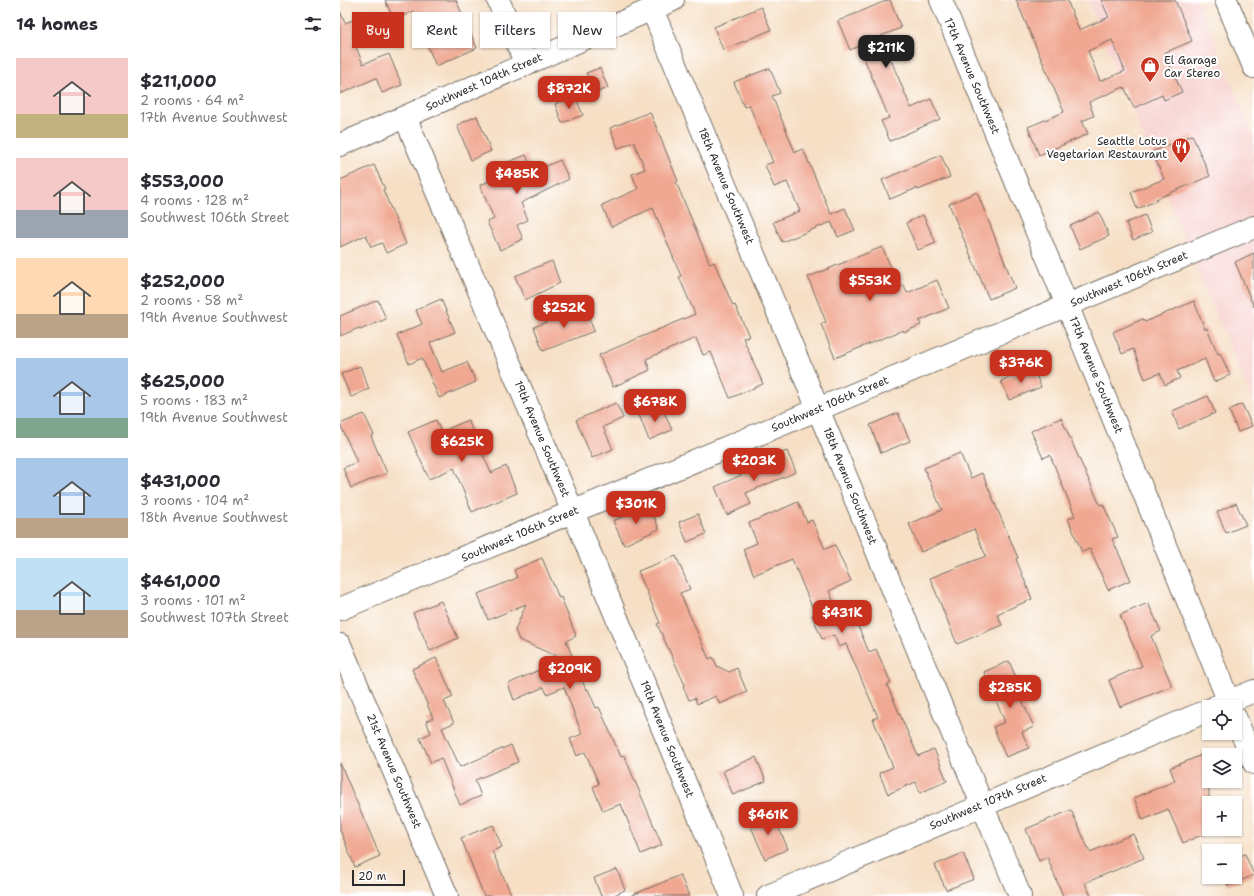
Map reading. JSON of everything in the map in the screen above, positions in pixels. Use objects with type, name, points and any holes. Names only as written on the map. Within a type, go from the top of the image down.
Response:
[{"type":"street","points":[[498,0],[526,64]]},
{"type":"street","name":"Southwest 104th Street","points":[[340,145],[672,0]]},
{"type":"street","name":"17th Avenue Southwest","points":[[941,0],[1067,305],[1221,700]]},
{"type":"street","points":[[1226,0],[1254,67]]},
{"type":"street","name":"18th Avenue Southwest","points":[[652,9],[1020,896]]},
{"type":"street","name":"19th Avenue Southwest","points":[[405,117],[573,512],[732,896]]},
{"type":"street","name":"Southwest 106th Street","points":[[340,609],[1254,227]]},
{"type":"street","name":"21st Avenue Southwest","points":[[340,645],[447,896]]},
{"type":"street","name":"Southwest 107th Street","points":[[1238,700],[1254,691]]},
{"type":"street","name":"Southwest 107th Street","points":[[768,896],[982,805],[1202,717]]},
{"type":"street","name":"17th Avenue Southwest","points":[[1242,740],[1254,762]]},
{"type":"shaded area","points":[[1088,0],[1197,0],[1254,137],[1254,404],[1195,265]]},
{"type":"building","points":[[385,0],[456,0],[461,12],[413,11],[404,15],[404,12],[390,12]]},
{"type":"building","points":[[890,0],[901,28],[881,36],[911,108],[931,99],[940,119],[890,141],[881,121],[889,118],[859,46],[850,50],[838,21]]},
{"type":"building","points":[[1016,0],[1067,0],[1079,30],[1109,17],[1101,0],[1175,0],[1192,41],[1164,53],[1182,92],[1164,100],[1162,95],[1134,108],[1124,87],[1089,102],[1094,116],[1082,121],[1088,134],[1039,155],[1028,127],[1064,112]],"holes":[[[1112,40],[1125,71],[1100,81],[1088,51]]]},
{"type":"building","points":[[761,7],[771,30],[723,50],[714,27]]},
{"type":"building","points":[[340,11],[345,23],[352,20],[352,48],[356,48],[363,64],[389,54],[402,85],[382,93],[376,78],[340,94]]},
{"type":"building","points":[[472,37],[477,48],[436,66],[428,48],[472,48]]},
{"type":"building","points":[[600,68],[608,88],[595,93],[586,73]]},
{"type":"building","points":[[770,68],[780,93],[772,96],[795,152],[803,149],[831,214],[845,208],[855,230],[838,237],[831,222],[782,242],[773,222],[800,211],[787,182],[774,187],[765,165],[773,162],[749,105],[744,107],[734,82]]},
{"type":"building","points":[[575,96],[583,115],[562,123],[555,104]]},
{"type":"building","points":[[650,112],[678,181],[676,182],[710,264],[714,262],[733,306],[735,305],[749,336],[743,338],[763,384],[730,398],[711,352],[703,355],[696,338],[646,359],[650,370],[613,387],[599,355],[695,314],[679,277],[681,276],[653,208],[611,227],[602,205],[638,189],[632,174],[645,169],[634,142],[618,148],[610,128]]},
{"type":"building","points":[[477,116],[491,151],[471,160],[457,125]]},
{"type":"building","name":"Seattle Lotus Vegetarian Restaurant","points":[[1192,135],[1210,176],[1156,199],[1156,201],[1137,209],[1131,192],[1164,179],[1152,152]]},
{"type":"building","points":[[526,155],[533,172],[560,160],[569,179],[521,203],[528,220],[517,225],[523,239],[500,250],[487,222],[494,219],[480,185],[499,177],[495,167]]},
{"type":"building","points":[[941,155],[950,177],[890,199],[882,180]]},
{"type":"building","points":[[374,165],[406,244],[386,253],[382,243],[371,247],[366,235],[340,247],[340,180]]},
{"type":"building","points":[[977,192],[1015,288],[989,299],[949,204]]},
{"type":"building","points":[[1099,212],[1109,236],[1080,249],[1070,226]]},
{"type":"building","points":[[923,215],[936,243],[918,250],[906,223]]},
{"type":"building","points":[[1145,215],[1152,232],[1133,240],[1126,223]]},
{"type":"building","points":[[882,247],[900,287],[904,285],[907,293],[937,280],[949,308],[919,321],[921,325],[904,332],[903,330],[835,358],[821,324],[826,322],[808,277]]},
{"type":"building","points":[[1254,253],[1254,307],[1235,262]]},
{"type":"building","points":[[552,261],[560,283],[525,300],[515,276]]},
{"type":"building","points":[[441,299],[455,332],[430,343],[442,372],[467,362],[476,382],[439,398],[422,358],[409,364],[397,335],[422,324],[416,310]]},
{"type":"building","points":[[378,300],[386,319],[360,330],[359,328],[340,336],[340,316]]},
{"type":"building","points":[[1194,301],[1205,329],[1207,328],[1218,354],[1220,353],[1230,375],[1214,382],[1205,359],[1177,371],[1180,378],[1165,385],[1160,373],[1145,379],[1133,349],[1122,354],[1113,332],[1143,319],[1145,322]]},
{"type":"building","points":[[585,307],[594,331],[543,351],[534,327]]},
{"type":"building","points":[[360,366],[369,389],[351,397],[341,374]]},
{"type":"building","points":[[1033,367],[1041,387],[1009,400],[1001,381]]},
{"type":"building","points":[[1208,396],[1215,413],[1179,429],[1172,411]]},
{"type":"building","points":[[616,403],[623,418],[603,427],[613,449],[592,458],[576,420]]},
{"type":"building","points":[[1242,404],[1252,426],[1238,432],[1229,410]]},
{"type":"building","points":[[661,405],[672,430],[649,440],[639,415]]},
{"type":"building","points":[[898,413],[910,441],[881,453],[870,425]]},
{"type":"building","points":[[364,414],[374,435],[371,436],[387,473],[351,488],[343,468],[357,462],[340,424]]},
{"type":"building","points":[[1061,418],[1100,505],[1103,504],[1118,537],[1112,539],[1131,580],[1108,590],[1090,549],[1082,552],[1068,519],[1075,516],[1050,455],[1043,458],[1031,431]]},
{"type":"building","points":[[436,420],[441,432],[468,420],[491,473],[506,466],[517,493],[472,512],[454,468],[429,479],[408,432]]},
{"type":"building","points":[[787,451],[796,472],[746,493],[751,504],[727,515],[715,487],[750,471],[749,467]]},
{"type":"building","points":[[960,453],[971,478],[982,473],[1018,558],[1016,559],[1032,599],[997,614],[1002,625],[957,644],[930,578],[986,556],[974,529],[921,552],[909,524],[942,510],[924,468]]},
{"type":"building","points":[[798,502],[807,522],[812,520],[825,549],[835,545],[851,581],[829,591],[840,617],[852,612],[869,652],[876,649],[891,683],[887,685],[918,756],[934,749],[947,781],[920,793],[916,782],[888,794],[879,773],[893,767],[873,719],[878,717],[846,644],[839,647],[834,635],[822,639],[812,615],[815,614],[792,559],[754,575],[743,549],[757,543],[749,523]]},
{"type":"building","points":[[1236,503],[1246,525],[1226,533],[1217,512]]},
{"type":"building","points":[[649,505],[659,529],[624,545],[613,521]]},
{"type":"building","points":[[698,514],[706,534],[687,542],[679,522]]},
{"type":"building","points":[[676,556],[690,589],[680,593],[709,659],[713,657],[717,666],[729,672],[737,668],[747,692],[720,704],[716,696],[697,704],[695,698],[689,700],[683,686],[685,685],[657,624],[660,623],[638,571]]},
{"type":"building","points":[[542,558],[559,598],[561,597],[576,636],[566,641],[586,690],[588,689],[596,708],[599,707],[621,757],[624,755],[662,845],[641,854],[621,804],[603,811],[593,787],[599,784],[585,752],[577,756],[570,739],[582,734],[564,687],[547,694],[544,687],[514,700],[508,684],[563,659],[519,640],[515,630],[526,604],[488,620],[478,594],[517,578],[514,570]]},
{"type":"building","points":[[441,601],[458,638],[430,651],[413,613]]},
{"type":"building","points":[[1148,603],[1161,631],[1151,636],[1172,686],[1120,707],[1109,680],[1142,666],[1120,615]]},
{"type":"building","points":[[436,658],[453,697],[444,701],[454,723],[442,728],[460,767],[511,745],[518,762],[475,780],[481,796],[460,805],[441,758],[431,763],[420,738],[431,733],[426,721],[433,718],[412,669]]},
{"type":"building","points":[[1009,661],[1025,699],[1022,700],[1034,727],[1022,732],[1029,748],[1006,757],[993,727],[1005,722],[984,672]]},
{"type":"building","points":[[1202,755],[1202,788],[1209,788],[1209,796],[1202,796],[1202,835],[1183,843],[1168,809],[1143,820],[1134,798],[1175,781],[1170,768]]},
{"type":"building","points":[[756,757],[766,781],[733,795],[723,771]]},
{"type":"building","points":[[340,763],[380,856],[355,867],[340,830]]},
{"type":"building","points":[[1071,810],[1090,852],[1133,834],[1144,858],[1085,883],[1091,896],[1063,896],[1047,857],[1039,861],[1026,829]]},
{"type":"building","points":[[772,812],[788,849],[765,859],[749,822]]},
{"type":"building","points":[[493,825],[502,847],[492,851],[512,896],[484,896],[461,838]]},
{"type":"building","points":[[963,853],[974,879],[946,890],[935,865]]},
{"type":"building","points":[[1245,854],[1254,875],[1242,880],[1242,855]]},
{"type":"building","points":[[617,869],[625,890],[612,896],[601,896],[594,878]]},
{"type":"building","points":[[680,875],[689,896],[630,896]]},
{"type":"place","name":"El Garage Car Stereo","points":[[1150,83]]},
{"type":"place","name":"Seattle Lotus Vegetarian Restaurant","points":[[1181,164]]}]
